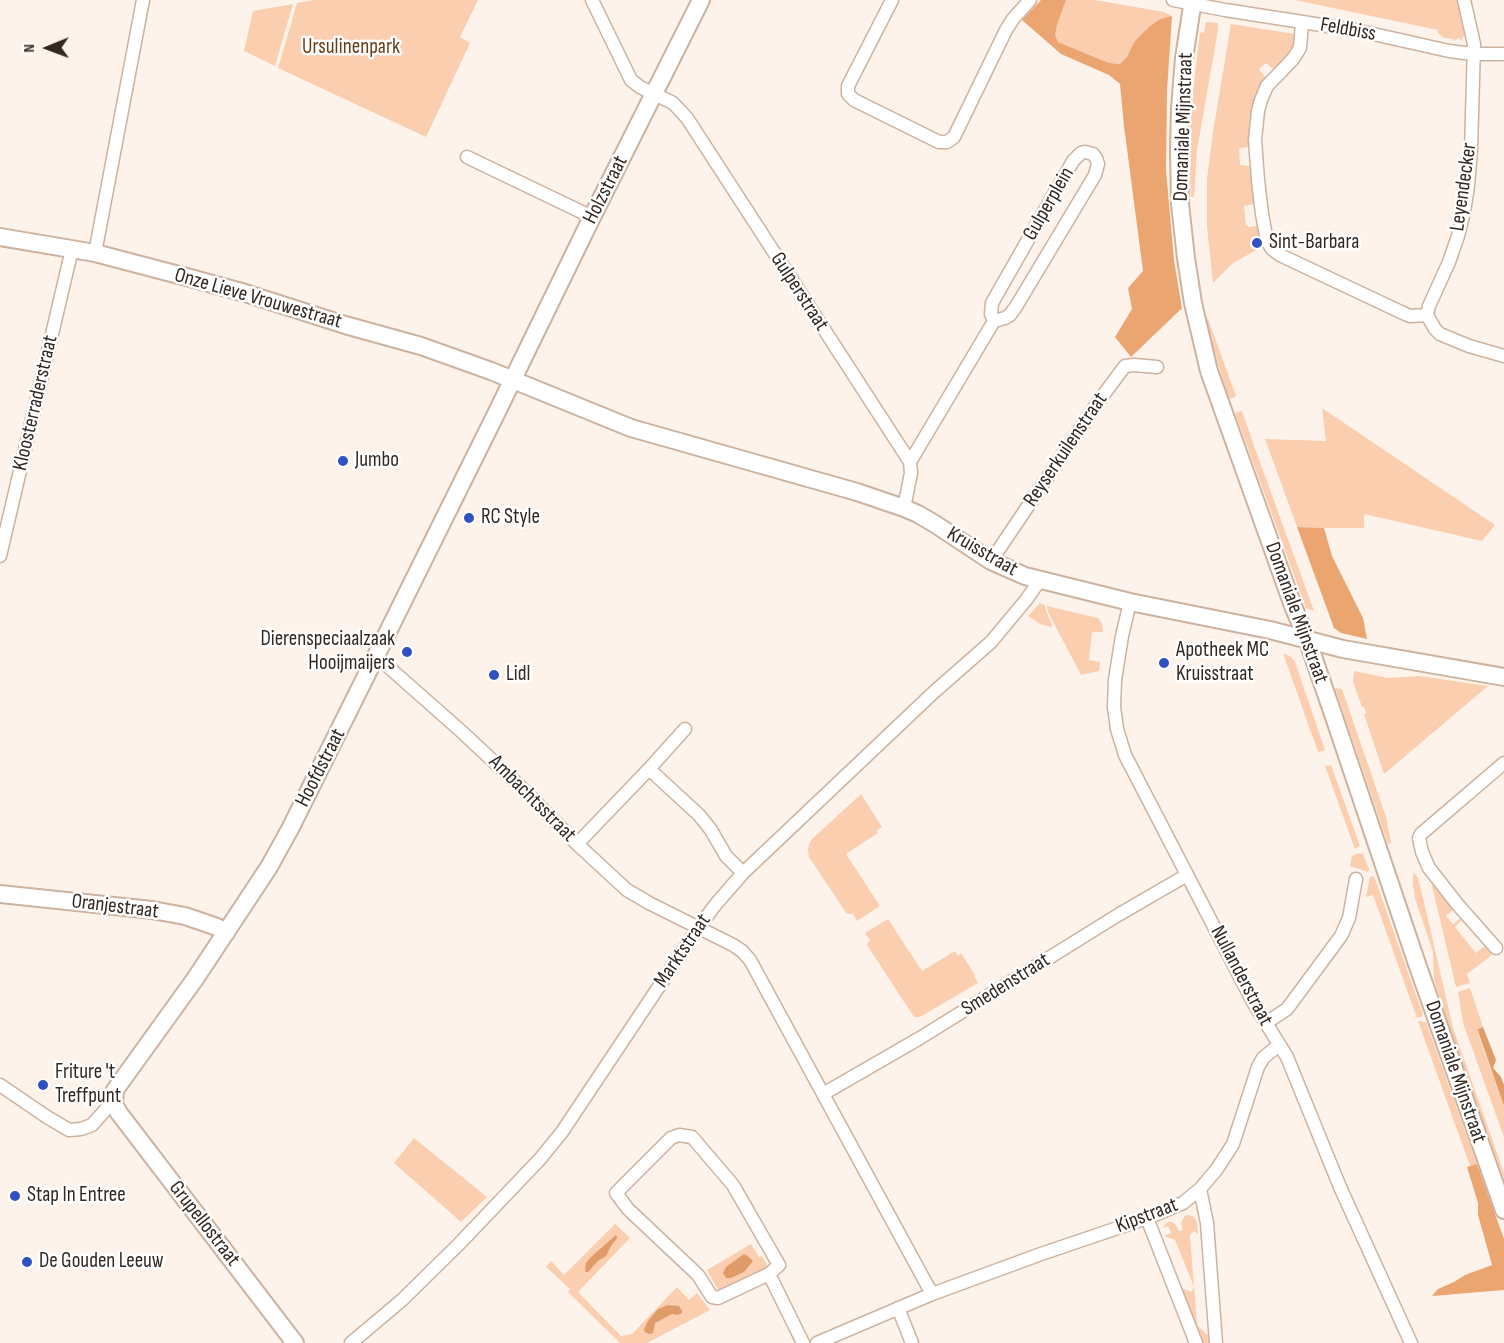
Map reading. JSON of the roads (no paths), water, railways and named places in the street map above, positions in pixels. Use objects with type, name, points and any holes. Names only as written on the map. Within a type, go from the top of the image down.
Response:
[{"type":"main road","name":"Holzstraat","points":[[512,380],[700,0]]},
{"type":"main road","name":"Domaniale Mijnstraat","points":[[1193,2],[1184,58],[1180,108],[1180,204],[1193,303],[1209,371],[1333,714],[1416,962],[1504,1210]]},
{"type":"main road","name":"Onze Lieve Vrouwestraat","points":[[0,237],[94,254],[245,293],[345,325],[421,346],[512,380]]},
{"type":"main road","name":"Kruisstraat","points":[[512,380],[631,428],[857,492],[904,508],[935,524],[991,561],[1011,571],[1040,580],[1130,602],[1270,630],[1343,649],[1504,677]]},
{"type":"main road","name":"Hoofdstraat","points":[[114,1104],[114,1094],[118,1084],[195,979],[269,867],[290,829],[512,380]]},
{"type":"main road","name":"Oranjestraat","points":[[0,894],[152,910],[185,916],[217,927],[226,933]]},
{"type":"main road","name":"Grupellostraat","points":[[114,1104],[130,1129],[295,1343]]},
{"type":"street","points":[[94,254],[143,0]]},
{"type":"street","name":"Gulperstraat","points":[[592,0],[631,80],[640,87],[673,103],[687,118],[909,462]]},
{"type":"street","points":[[892,0],[848,86],[848,94],[854,100],[939,142],[946,142],[954,137],[1006,30],[1030,0]]},
{"type":"street","name":"Feldbiss","points":[[1173,0],[1360,31],[1449,51],[1504,54]]},
{"type":"street","name":"Leyendecker","points":[[1427,315],[1449,262],[1464,212],[1471,150],[1474,44],[1464,0]]},
{"type":"street","points":[[1302,23],[1300,48],[1293,59],[1267,86],[1257,111],[1258,180],[1267,241],[1280,255],[1403,313],[1410,316],[1427,315],[1440,334],[1468,346],[1504,356]]},
{"type":"street","name":"Gulperplein","points":[[909,462],[994,321],[1010,315],[1017,305],[1095,175],[1098,164],[1093,154],[1082,153],[1073,161],[992,303],[991,314],[994,321]]},
{"type":"street","points":[[467,157],[592,218]]},
{"type":"street","name":"Kloosterraderstraat","points":[[0,556],[72,249]]},
{"type":"street","name":"Reyserkuilenstraat","points":[[991,561],[1125,366],[1157,367]]},
{"type":"street","points":[[904,508],[911,473],[909,462]]},
{"type":"street","name":"Marktstraat","points":[[351,1343],[402,1300],[520,1180],[562,1132],[698,928],[743,873],[934,692],[992,642],[1040,580]]},
{"type":"street","name":"Nullanderstraat","points":[[1130,602],[1115,680],[1114,707],[1117,729],[1125,755],[1253,1002],[1293,1070],[1340,1187],[1412,1343]]},
{"type":"street","name":"Ambachtsstraat","points":[[376,656],[462,732],[627,890],[733,945],[750,960],[932,1294]]},
{"type":"street","points":[[577,844],[685,729]]},
{"type":"street","points":[[1496,948],[1429,868],[1419,838],[1504,763]]},
{"type":"street","points":[[648,769],[699,815],[726,856],[743,873]]},
{"type":"street","name":"Smedenstraat","points":[[823,1094],[920,1038],[1118,915],[1187,875]]},
{"type":"street","points":[[1266,1023],[1287,1009],[1341,936],[1349,918],[1356,879]]},
{"type":"street","name":"Kipstraat","points":[[817,1343],[932,1294],[1148,1218],[1183,1203],[1200,1189],[1217,1169],[1233,1144],[1258,1067],[1263,1058],[1279,1045]]},
{"type":"street","name":"Hoofdstraat","points":[[0,1085],[65,1128],[75,1130],[88,1127],[114,1104]]},
{"type":"street","points":[[679,1135],[692,1137],[733,1185],[779,1265],[769,1274],[718,1298],[712,1297],[698,1275],[628,1209],[616,1193],[671,1138],[679,1135]]},
{"type":"street","points":[[1200,1189],[1207,1222],[1216,1343]]},
{"type":"street","points":[[1148,1218],[1197,1343]]},
{"type":"street","points":[[769,1274],[803,1343]]},
{"type":"street","points":[[898,1308],[912,1343]]},
{"type":"place","name":"Sint-Barbara","points":[[1257,243]]},
{"type":"place","name":"Jumbo","points":[[343,461]]},
{"type":"place","name":"RC Style","points":[[469,518]]},
{"type":"place","name":"Dierenspeciaalzaak Hooijmaijers","points":[[407,652]]},
{"type":"place","name":"Apotheek MC Kruisstraat","points":[[1164,663]]},
{"type":"place","name":"Lidl","points":[[494,675]]},
{"type":"place","name":"Friture 't Treffpunt","points":[[43,1085]]},
{"type":"place","name":"Stap In Entree","points":[[15,1196]]},
{"type":"place","name":"De Gouden Leeuw","points":[[27,1262]]},
{"type":"park label","name":"Ursulinenpark","points":[[351,48]]}]
